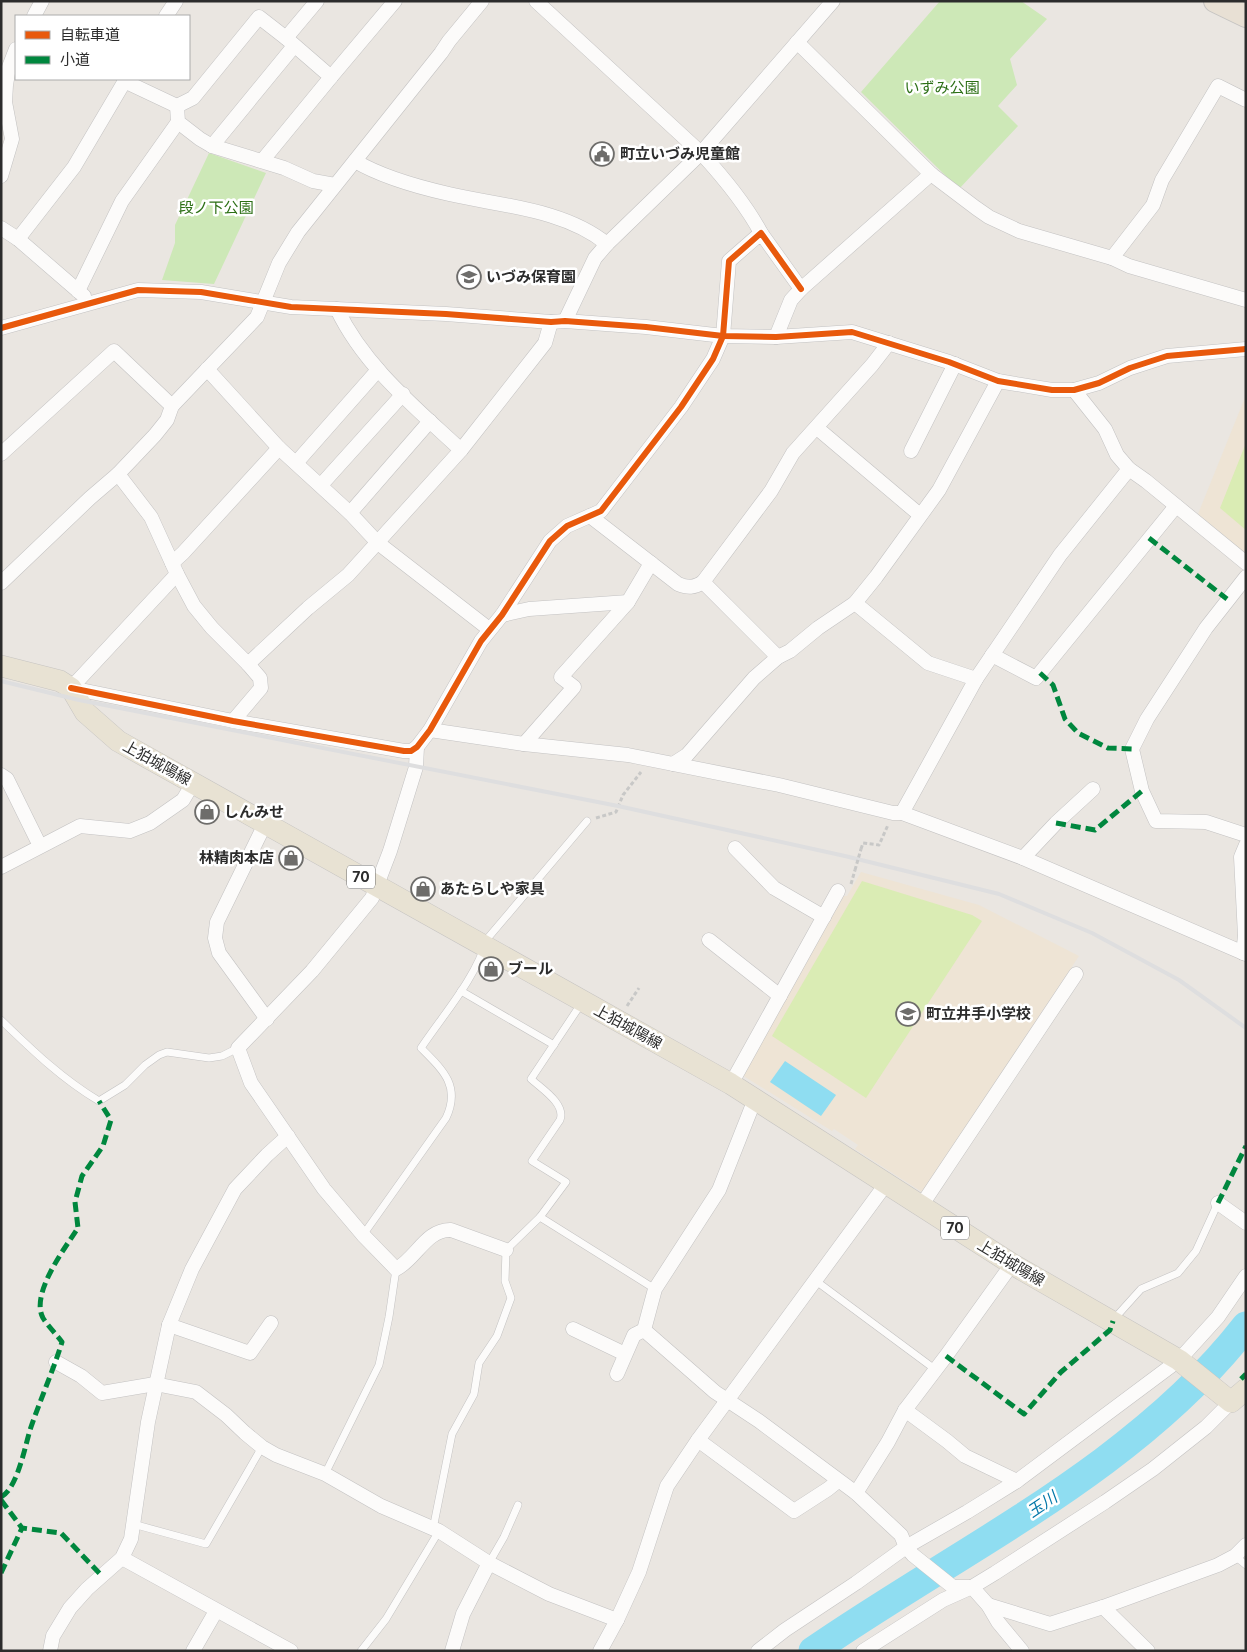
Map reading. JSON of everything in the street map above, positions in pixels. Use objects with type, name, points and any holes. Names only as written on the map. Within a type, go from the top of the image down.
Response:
[{"type":"highway","points":[[1215,1],[1246,16]]},
{"type":"main road","points":[[1,666],[60,681],[71,688]]},
{"type":"main road","name":"上狛城陽線","points":[[71,688],[85,712],[118,741],[731,1084],[1012,1264],[1073,1301],[1113,1321],[1182,1361],[1232,1395]]},
{"type":"street","points":[[35,15],[42,1]]},
{"type":"street","points":[[167,15],[176,1]]},
{"type":"street","points":[[212,146],[290,42],[317,1]]},
{"type":"street","points":[[262,161],[395,1]]},
{"type":"street","points":[[1,583],[90,498],[118,474],[167,420],[172,406],[257,317],[279,264],[298,232],[441,53],[448,41],[482,1]]},
{"type":"street","points":[[536,1],[701,153],[748,209],[762,233],[801,289]]},
{"type":"street","points":[[248,664],[308,608],[348,575],[461,450],[545,343],[595,258],[607,244],[701,153],[833,1]]},
{"type":"street","points":[[176,106],[193,98],[259,17],[331,77]]},
{"type":"street","points":[[797,42],[931,174],[976,208],[1003,224],[1019,231],[1112,258],[1129,266],[1246,300]]},
{"type":"street","points":[[1,176],[12,138],[5,102],[9,67],[15,52]]},
{"type":"street","points":[[18,239],[74,167],[125,80],[176,106]]},
{"type":"street","points":[[1112,258],[1153,205],[1162,180],[1218,86],[1246,100]]},
{"type":"street","points":[[78,291],[122,201],[178,122],[176,106]]},
{"type":"street","points":[[178,122],[212,146],[284,168],[313,181],[335,185]]},
{"type":"street","points":[[356,161],[373,171],[448,194],[538,211],[594,233],[607,244]]},
{"type":"street","points":[[776,337],[791,300],[801,289],[931,174]]},
{"type":"street","points":[[1,228],[18,239],[92,304]]},
{"type":"street","points":[[278,448],[183,553],[174,568],[71,688],[233,721],[404,752],[411,751],[417,747],[430,730],[481,641],[502,615],[550,541],[568,526],[601,511],[681,407],[713,360],[723,336],[729,261],[762,233]]},
{"type":"street","points":[[1,328],[138,290],[201,292],[291,307],[558,321],[646,327],[723,336],[776,337],[852,332],[955,364],[998,381],[1052,390],[1074,390],[1099,383],[1130,368],[1167,356],[1246,349]]},
{"type":"street","points":[[337,309],[347,330],[378,370],[461,450]]},
{"type":"street","points":[[590,516],[678,584],[684,587],[691,587],[703,582],[771,491],[793,453],[889,343]]},
{"type":"street","points":[[1,454],[114,351],[172,406]]},
{"type":"street","points":[[911,451],[955,364]]},
{"type":"street","points":[[207,369],[278,448],[350,512],[378,543],[489,630]]},
{"type":"street","points":[[296,463],[378,370]]},
{"type":"street","points":[[673,764],[687,755],[754,678],[778,657],[790,651],[818,628],[855,603],[939,490],[998,381]]},
{"type":"street","points":[[1074,390],[1105,429],[1117,455],[1129,469],[1246,563]]},
{"type":"street","points":[[321,485],[403,394]]},
{"type":"street","points":[[350,512],[430,421]]},
{"type":"street","points":[[816,428],[920,514]]},
{"type":"street","points":[[898,813],[992,655],[1060,555],[1129,469]]},
{"type":"street","points":[[118,474],[151,517],[194,606],[212,628],[260,678],[261,688],[233,721]]},
{"type":"street","points":[[992,655],[1036,678],[1176,506]]},
{"type":"street","points":[[524,744],[574,687],[561,677],[628,602],[651,564]]},
{"type":"street","points":[[1246,577],[1206,628],[1147,719],[1132,749],[1142,791],[1156,821],[1206,822],[1246,835]]},
{"type":"street","points":[[703,582],[778,657]]},
{"type":"street","points":[[502,615],[529,610],[628,602]]},
{"type":"street","points":[[855,603],[928,663],[976,679]]},
{"type":"street","points":[[430,730],[524,744],[628,755],[779,785],[898,813],[1023,858],[1244,953],[1245,936],[1241,857],[1246,845]]},
{"type":"street","points":[[417,747],[418,758],[413,776],[390,851],[372,898],[312,971],[238,1048],[252,1084],[324,1189],[363,1235],[396,1269],[402,1266],[432,1235],[442,1230],[451,1230],[506,1250]]},
{"type":"street","points":[[1,775],[7,779],[40,846]]},
{"type":"street","points":[[1,867],[80,826],[130,831],[150,823],[183,800],[193,783]]},
{"type":"street","points":[[1023,858],[1056,823],[1093,789]]},
{"type":"street","points":[[265,824],[218,922],[215,938],[222,960],[267,1019]]},
{"type":"street","points":[[735,848],[774,888],[824,917]]},
{"type":"street","points":[[731,1084],[824,917],[844,891]]},
{"type":"street","points":[[709,940],[780,996]]},
{"type":"street","points":[[921,1206],[1076,974]]},
{"type":"street","points":[[617,1374],[634,1335],[644,1330],[655,1289],[720,1190],[755,1099]]},
{"type":"street","points":[[50,1651],[53,1636],[70,1608],[87,1589],[122,1558],[131,1539],[155,1384],[169,1325],[192,1269],[235,1189],[288,1136]]},
{"type":"street","points":[[600,1651],[617,1620],[639,1572],[668,1486],[698,1440],[886,1184]]},
{"type":"street","points":[[1218,1202],[1246,1223]]},
{"type":"street","points":[[856,1493],[888,1442],[905,1410],[1012,1264]]},
{"type":"street","points":[[758,1651],[785,1630],[856,1583],[1017,1481],[1182,1361],[1218,1318],[1246,1276]]},
{"type":"street","points":[[169,1325],[250,1353],[271,1324]]},
{"type":"street","points":[[573,1329],[626,1354]]},
{"type":"street","points":[[644,1330],[715,1392],[759,1421],[856,1493],[901,1535],[909,1551],[953,1587],[972,1587],[988,1605],[998,1622],[1022,1651]]},
{"type":"street","points":[[56,1362],[80,1376],[102,1393],[155,1384],[196,1392],[226,1415],[244,1433],[276,1455],[325,1474],[381,1506],[436,1530],[489,1563],[549,1594],[617,1620]]},
{"type":"street","points":[[863,1651],[943,1600],[972,1587],[1154,1469],[1206,1427],[1232,1395]]},
{"type":"street","points":[[905,1410],[965,1456],[1017,1481]]},
{"type":"street","points":[[698,1440],[794,1511],[838,1481]]},
{"type":"street","points":[[988,1605],[1050,1624],[1218,1565],[1240,1561],[1246,1545]]},
{"type":"street","points":[[122,1558],[291,1651]]},
{"type":"street","points":[[452,1651],[463,1614],[489,1563]]},
{"type":"street","points":[[1102,1607],[1148,1651]]},
{"type":"street","points":[[193,1651],[216,1611]]},
{"type":"lane","points":[[363,1235],[446,1118],[451,1108],[452,1091],[441,1068],[421,1048],[483,955],[487,940],[587,821]]},
{"type":"lane","points":[[460,991],[554,1045]]},
{"type":"lane","points":[[361,1651],[386,1619],[436,1530],[452,1434],[474,1394],[479,1363],[497,1336],[511,1298],[505,1281],[506,1250],[540,1217],[566,1182],[532,1161],[561,1116],[561,1112],[558,1104],[531,1079],[583,1002]]},
{"type":"lane","points":[[1,1020],[75,1086],[100,1101],[124,1085],[145,1065],[159,1055],[167,1052],[209,1058],[222,1056],[238,1048]]},
{"type":"lane","points":[[1113,1321],[1141,1289],[1178,1273],[1196,1252],[1218,1202]]},
{"type":"lane","points":[[540,1217],[655,1289]]},
{"type":"lane","points":[[325,1474],[378,1365],[390,1317],[396,1269]]},
{"type":"lane","points":[[816,1281],[936,1370]]},
{"type":"lane","points":[[133,1524],[206,1544],[262,1447]]},
{"type":"lane","points":[[489,1563],[504,1537],[518,1505]]},
{"type":"path","points":[[587,821],[616,812],[623,795],[651,760]]},
{"type":"path","points":[[844,891],[855,870],[863,842],[879,845],[898,813]]},
{"type":"shaded area","points":[[1246,395],[1246,554],[1198,514]]},
{"type":"shaded area","name":"町立井手小学校","points":[[861,872],[979,905],[1079,956],[922,1192],[855,1149],[858,1145],[834,1129],[832,1131],[745,1077],[742,1072],[844,896],[847,896]]},
{"type":"green space","name":"いずみ公園","points":[[940,1],[1021,1],[1047,19],[1010,59],[1017,85],[998,106],[1018,126],[959,189],[861,92]]},
{"type":"green space","name":"段ノ下公園","points":[[209,153],[266,173],[214,284],[162,280],[175,243],[175,225]]},
{"type":"green space","points":[[1246,443],[1246,530],[1220,508]]},
{"type":"green space","points":[[862,881],[972,915],[982,921],[866,1098],[772,1036]]},
{"type":"water","points":[[785,1061],[836,1095],[821,1116],[770,1082]]},
{"type":"waterway","name":"玉川","points":[[813,1651],[1043,1504],[1099,1465],[1152,1422],[1202,1377],[1246,1326]]},
{"type":"railway","points":[[1,681],[79,700],[618,806],[845,856],[999,894],[1092,933],[1179,980],[1246,1028]]},
{"type":"marked path","points":[[1149,538],[1227,599]]},
{"type":"marked path","points":[[1040,673],[1053,685],[1065,719],[1078,733],[1108,748],[1132,749]]},
{"type":"marked path","points":[[1056,823],[1095,830],[1142,791]]},
{"type":"marked path","points":[[1,1497],[7,1492],[16,1476],[31,1427],[62,1342],[43,1318],[40,1308],[41,1297],[51,1272],[78,1228],[75,1202],[82,1176],[103,1146],[111,1120],[99,1101]]},
{"type":"marked path","points":[[1218,1203],[1246,1146]]},
{"type":"marked path","points":[[946,1356],[1024,1414],[1061,1372],[1110,1330],[1113,1321]]},
{"type":"marked path","points":[[1241,1379],[1246,1374]]},
{"type":"marked path","points":[[1,1500],[22,1528],[61,1533],[102,1576]]},
{"type":"marked path","points":[[1,1573],[22,1528]]},
{"type":"cycle path","points":[[71,688],[233,721],[411,751],[417,747],[430,730],[481,641],[502,615],[550,541],[567,526],[601,511],[681,407],[713,359],[723,336],[729,261],[761,233],[801,289]]},
{"type":"cycle path","points":[[1,328],[138,290],[201,292],[291,307],[446,314],[551,322],[565,321],[646,327],[723,336],[776,337],[852,332],[949,362],[998,381],[1052,390],[1074,390],[1099,383],[1130,368],[1167,356],[1246,349]]},
{"type":"place","name":"町立いづみ児童館","points":[[602,154]]},
{"type":"place","name":"いづみ保育園","points":[[469,277]]},
{"type":"place","name":"しんみせ","points":[[207,812]]},
{"type":"place","name":"林精肉本店","points":[[291,858]]},
{"type":"place","name":"あたらしや家具","points":[[423,889]]},
{"type":"place","name":"ブール","points":[[491,969]]},
{"type":"place","name":"町立井手小学校","points":[[908,1014]]}]
